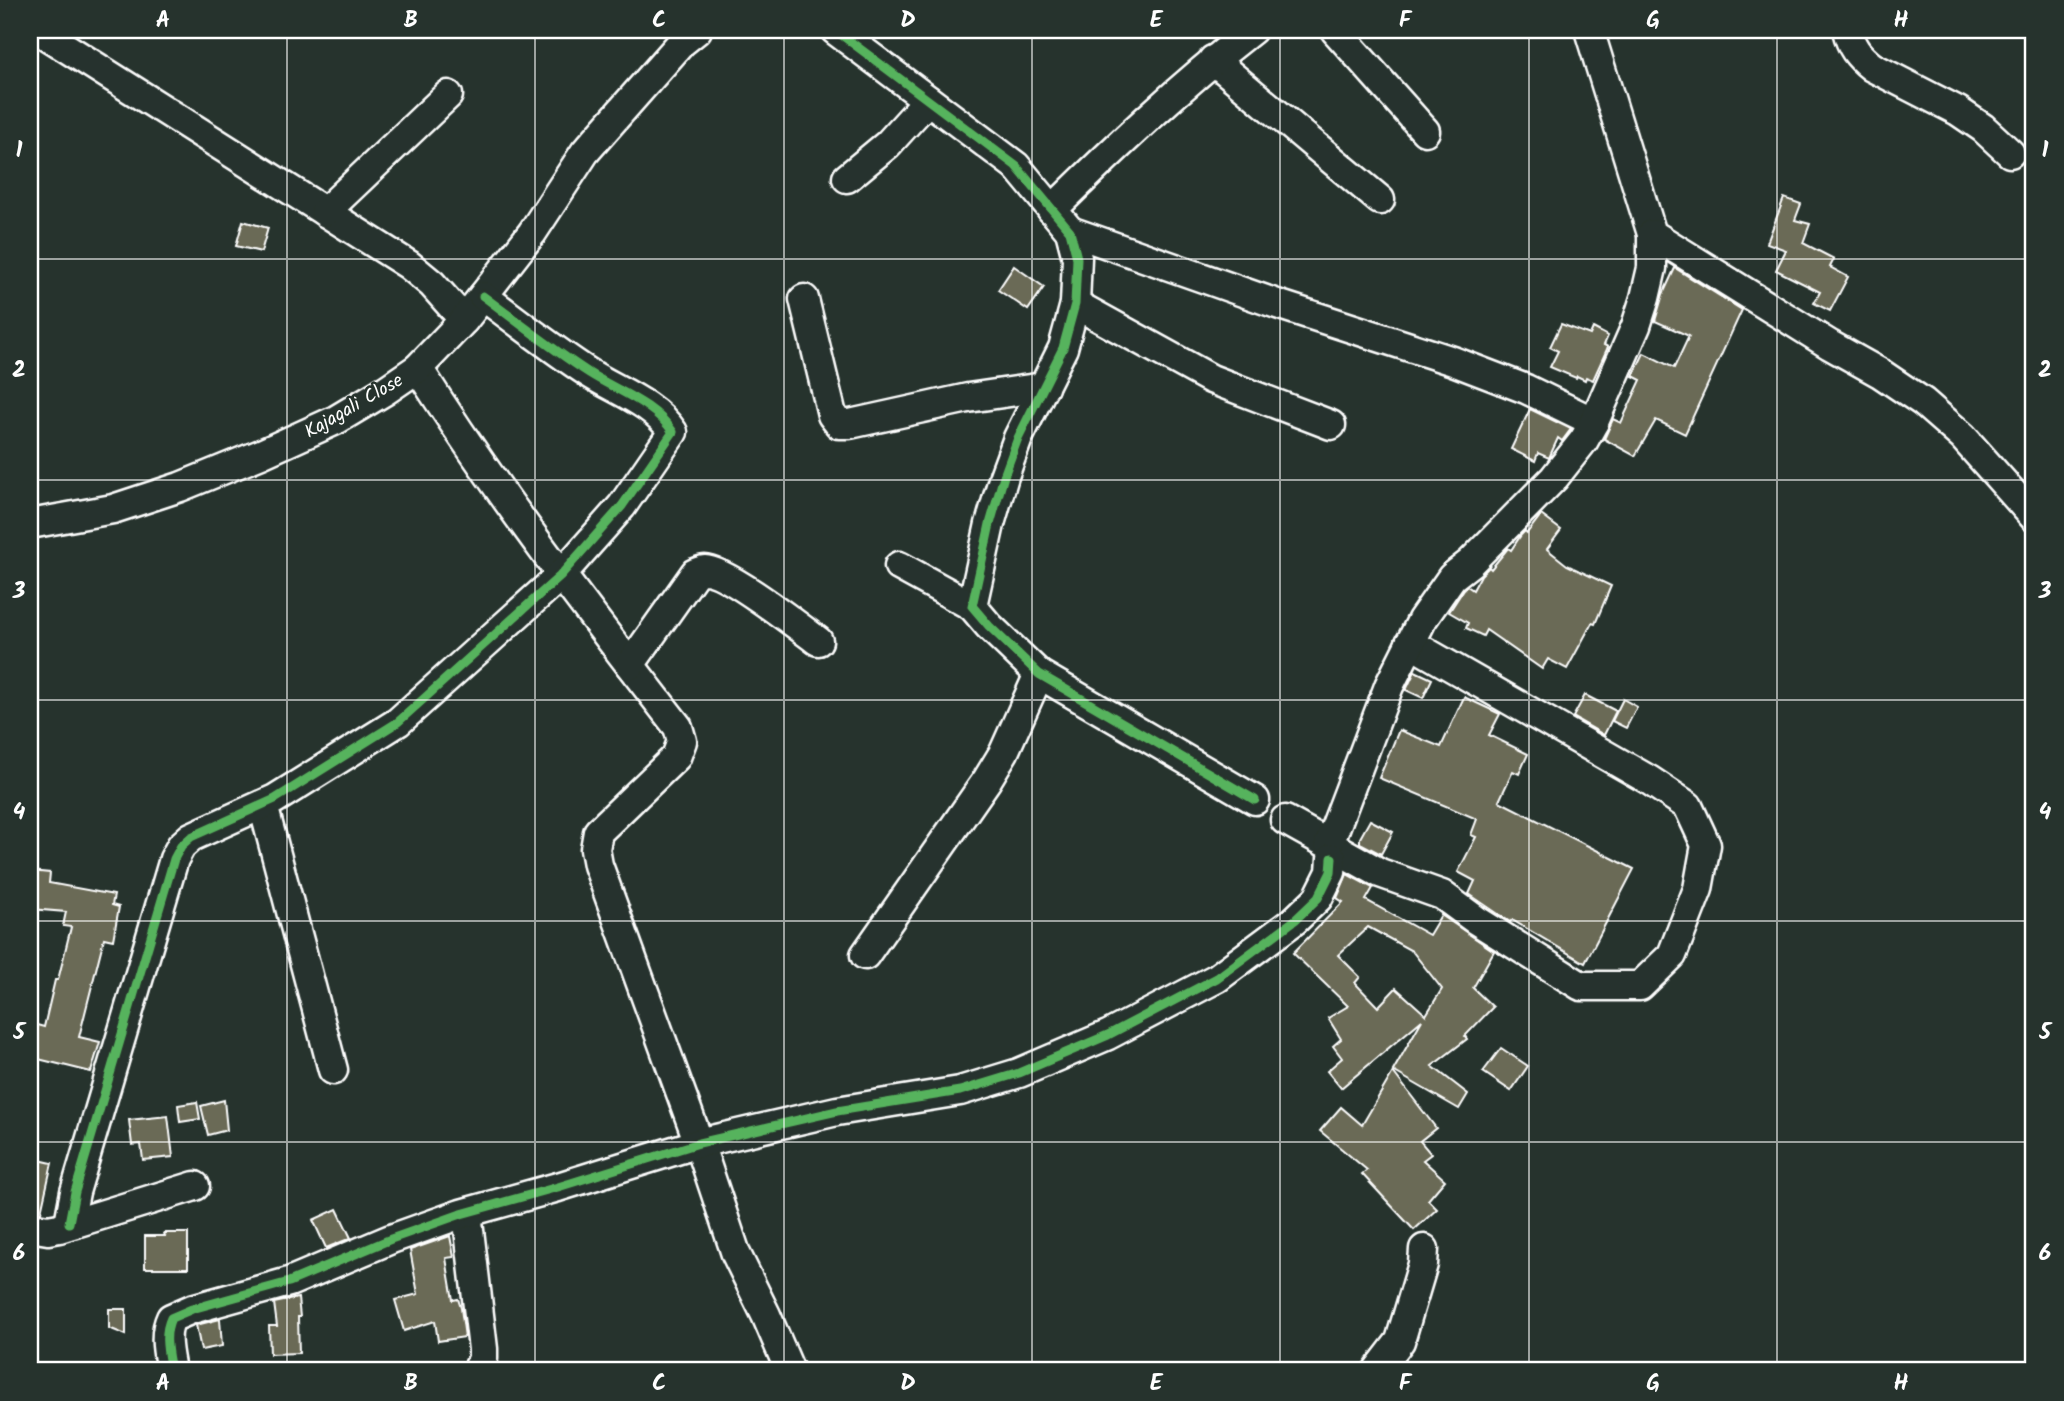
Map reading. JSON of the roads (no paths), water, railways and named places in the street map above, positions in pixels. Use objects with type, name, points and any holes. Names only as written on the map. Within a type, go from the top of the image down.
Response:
[{"type":"street","points":[[38,30],[409,265],[432,284],[464,320]]},
{"type":"street","name":"Kajagali Close","points":[[30,524],[113,509],[180,487],[261,454],[336,419],[418,368],[464,320],[532,233],[585,152],[682,42],[697,30]]},
{"type":"street","points":[[835,30],[1016,166],[1061,220],[1077,258],[1075,304],[1063,348],[1018,438],[1004,476],[990,523],[972,606]]},
{"type":"street","points":[[1061,220],[1138,125],[1252,30]]},
{"type":"street","points":[[1335,30],[1425,131]]},
{"type":"street","points":[[171,1371],[166,1336],[171,1318],[192,1309],[289,1282],[391,1239],[467,1213],[699,1143],[837,1111],[960,1091],[1019,1073],[1079,1049],[1217,978],[1255,951],[1318,898],[1331,872],[1330,851],[1388,686],[1410,643],[1439,593],[1452,577],[1470,563],[1555,478],[1584,440],[1646,298],[1652,268],[1652,234],[1589,30]]},
{"type":"street","points":[[1847,30],[1850,44],[1872,67],[1958,111],[1983,128],[2010,153]]},
{"type":"street","points":[[1213,60],[1380,200]]},
{"type":"street","points":[[325,212],[448,95]]},
{"type":"street","points":[[847,178],[888,144],[928,100]]},
{"type":"street","points":[[1061,220],[1277,304],[1453,361],[1526,389],[1594,422]]},
{"type":"street","points":[[1652,234],[1923,402],[1963,438],[2034,517]]},
{"type":"street","points":[[69,1223],[75,1192],[174,859],[181,846],[191,837],[263,806],[398,722],[560,576],[622,506],[673,432],[665,420],[654,411],[561,354],[483,296]]},
{"type":"street","points":[[804,299],[832,415],[839,424],[850,424],[968,398],[1044,387]]},
{"type":"street","points":[[1075,304],[1211,379],[1331,425]]},
{"type":"street","points":[[418,368],[467,446],[560,576],[678,727],[682,741],[676,757],[598,832],[595,849],[598,865],[699,1143],[736,1254],[790,1371]]},
{"type":"street","points":[[899,566],[972,606],[1039,674],[1255,800]]},
{"type":"street","points":[[629,665],[695,573],[704,569],[762,600],[818,641]]},
{"type":"street","points":[[1285,820],[1330,851],[1380,873],[1442,895],[1476,920],[1581,986],[1640,986],[1672,956],[1698,888],[1706,845],[1688,806],[1649,780],[1410,643]]},
{"type":"street","points":[[865,955],[987,780],[1004,752],[1039,674]]},
{"type":"street","points":[[263,806],[333,1070]]},
{"type":"street","points":[[30,1227],[48,1230],[195,1186]]},
{"type":"street","points":[[467,1213],[484,1349],[477,1371]]},
{"type":"street","points":[[1377,1371],[1400,1341],[1423,1264],[1424,1249]]}]
